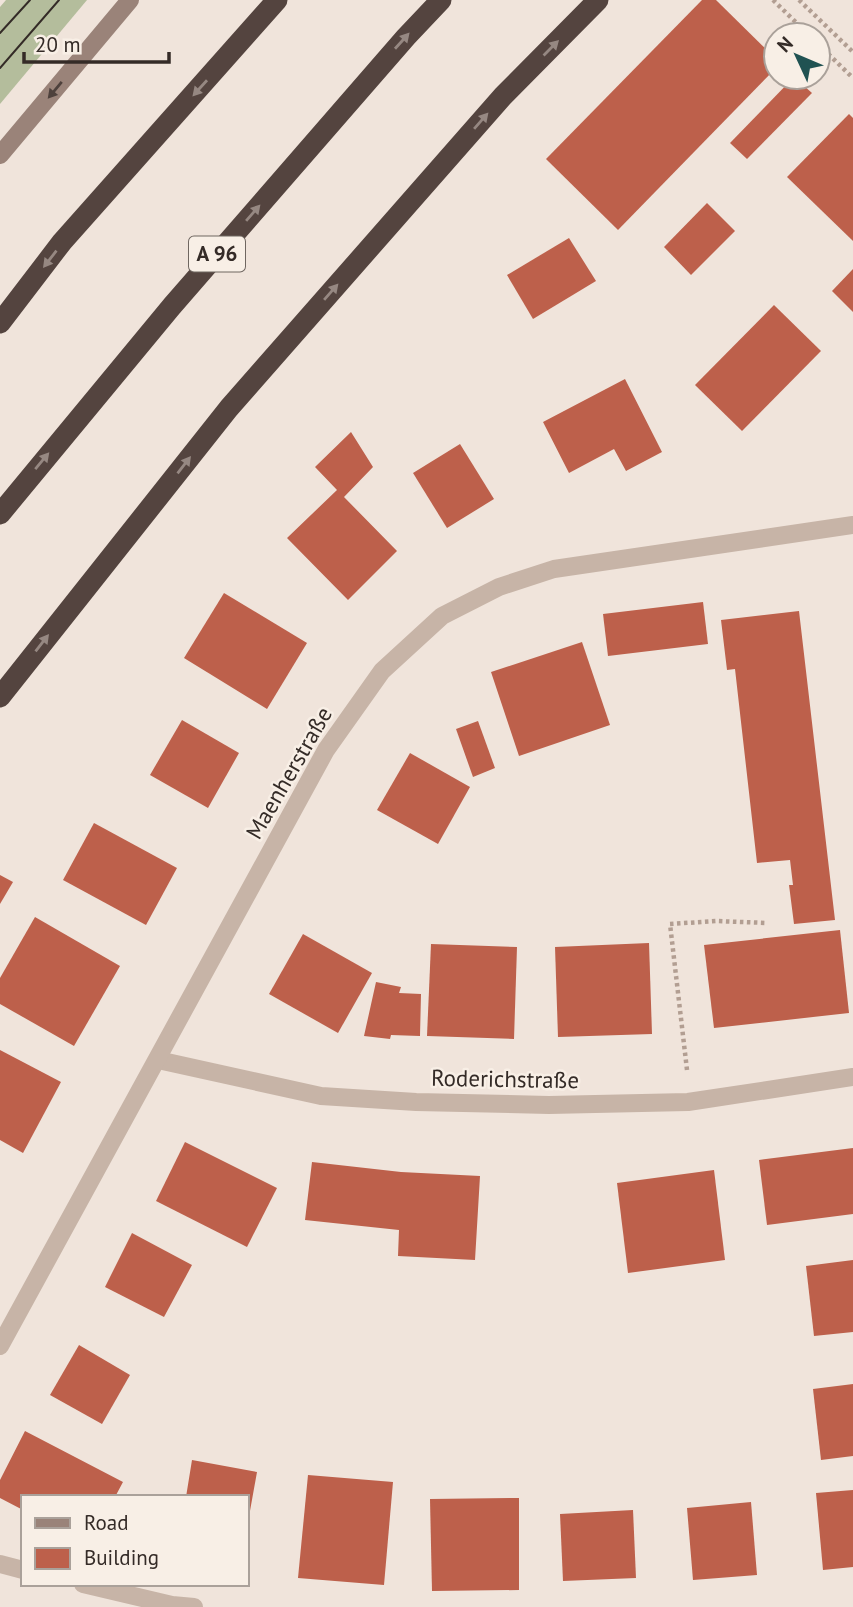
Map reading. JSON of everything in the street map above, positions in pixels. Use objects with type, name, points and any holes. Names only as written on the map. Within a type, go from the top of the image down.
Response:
[{"type":"highway","points":[[0,323],[62,242],[278,0]]},
{"type":"highway","name":"A 96","points":[[0,514],[172,306],[405,37],[441,0]]},
{"type":"highway","points":[[0,697],[229,408],[503,96],[598,0]]},
{"type":"main road","points":[[0,155],[130,0]]},
{"type":"street","name":"Maenherstraße","points":[[0,1346],[326,750],[382,671],[442,616],[499,587],[554,569],[853,525]]},
{"type":"street","name":"Roderichstraße","points":[[158,1060],[321,1096],[416,1102],[549,1105],[688,1102],[853,1077]]},
{"type":"street","points":[[0,1564],[21,1569]]},
{"type":"street","points":[[91,1586],[172,1605],[194,1607]]},
{"type":"path","points":[[773,0],[795,21]]},
{"type":"path","points":[[799,0],[853,52]]},
{"type":"path","points":[[832,58],[853,78]]},
{"type":"path","points":[[688,1102],[670,924],[716,921],[767,923]]},
{"type":"green space","points":[[6,0],[87,0],[0,104],[0,7]]},
{"type":"building","points":[[702,0],[716,0],[762,45],[762,82],[618,230],[546,159]]},
{"type":"building","points":[[780,91],[812,93],[747,159],[730,143]]},
{"type":"building","points":[[849,114],[853,118],[853,241],[787,177]]},
{"type":"building","points":[[707,203],[735,231],[691,275],[664,247]]},
{"type":"building","points":[[569,238],[596,281],[533,319],[507,275]]},
{"type":"building","points":[[853,269],[853,312],[832,291]]},
{"type":"building","points":[[774,305],[821,351],[742,431],[695,385]]},
{"type":"building","points":[[625,379],[662,452],[626,471],[614,449],[569,473],[543,422]]},
{"type":"building","points":[[351,432],[373,467],[344,497],[397,551],[348,600],[287,538],[337,490],[315,467]]},
{"type":"building","points":[[460,444],[494,499],[447,528],[413,473]]},
{"type":"building","points":[[224,593],[307,643],[267,709],[184,658]]},
{"type":"building","points":[[703,602],[708,644],[608,656],[603,614]]},
{"type":"building","points":[[799,611],[835,920],[794,924],[789,885],[793,885],[790,860],[757,863],[735,669],[727,670],[721,620]]},
{"type":"building","points":[[582,642],[610,725],[519,756],[491,672]]},
{"type":"building","points":[[182,720],[239,753],[208,808],[150,775]]},
{"type":"building","points":[[478,721],[495,768],[473,777],[456,729]]},
{"type":"building","points":[[410,753],[470,787],[438,844],[377,810]]},
{"type":"building","points":[[94,823],[177,868],[146,925],[63,880]]},
{"type":"building","points":[[0,875],[13,882],[0,904]]},
{"type":"building","points":[[35,917],[120,966],[74,1046],[0,1004],[0,978]]},
{"type":"building","points":[[840,930],[849,1013],[714,1028],[704,945]]},
{"type":"building","points":[[303,934],[372,973],[338,1033],[269,994]]},
{"type":"building","points":[[649,943],[652,1034],[558,1037],[555,947]]},
{"type":"building","points":[[431,944],[517,947],[514,1039],[427,1036]]},
{"type":"building","points":[[376,982],[401,987],[399,993],[421,994],[420,1036],[391,1035],[390,1039],[364,1036]]},
{"type":"building","points":[[0,1050],[61,1082],[23,1153],[0,1140]]},
{"type":"building","points":[[185,1142],[277,1188],[247,1247],[156,1201]]},
{"type":"building","points":[[853,1148],[853,1214],[767,1225],[759,1160]]},
{"type":"building","points":[[312,1162],[401,1172],[480,1176],[475,1260],[398,1256],[399,1230],[305,1220]]},
{"type":"building","points":[[714,1170],[725,1260],[628,1273],[617,1183]]},
{"type":"building","points":[[132,1233],[192,1265],[164,1317],[105,1287]]},
{"type":"building","points":[[853,1260],[853,1332],[814,1336],[806,1266]]},
{"type":"building","points":[[79,1345],[130,1375],[102,1424],[50,1395]]},
{"type":"building","points":[[853,1384],[853,1456],[821,1460],[813,1389]]},
{"type":"building","points":[[25,1431],[123,1482],[116,1495],[21,1495],[21,1509],[0,1498],[0,1480]]},
{"type":"building","points":[[192,1460],[257,1472],[248,1522],[248,1495],[186,1495]]},
{"type":"building","points":[[308,1475],[393,1482],[384,1585],[298,1578]]},
{"type":"building","points":[[853,1490],[853,1567],[823,1570],[816,1493]]},
{"type":"building","points":[[519,1498],[519,1590],[432,1591],[430,1499]]},
{"type":"building","points":[[751,1502],[757,1575],[693,1580],[687,1508]]},
{"type":"building","points":[[633,1510],[636,1578],[563,1581],[560,1514]]},
{"type":"tram line","points":[[0,33],[30,0]]},
{"type":"tram line","points":[[0,68],[59,0]]}]
